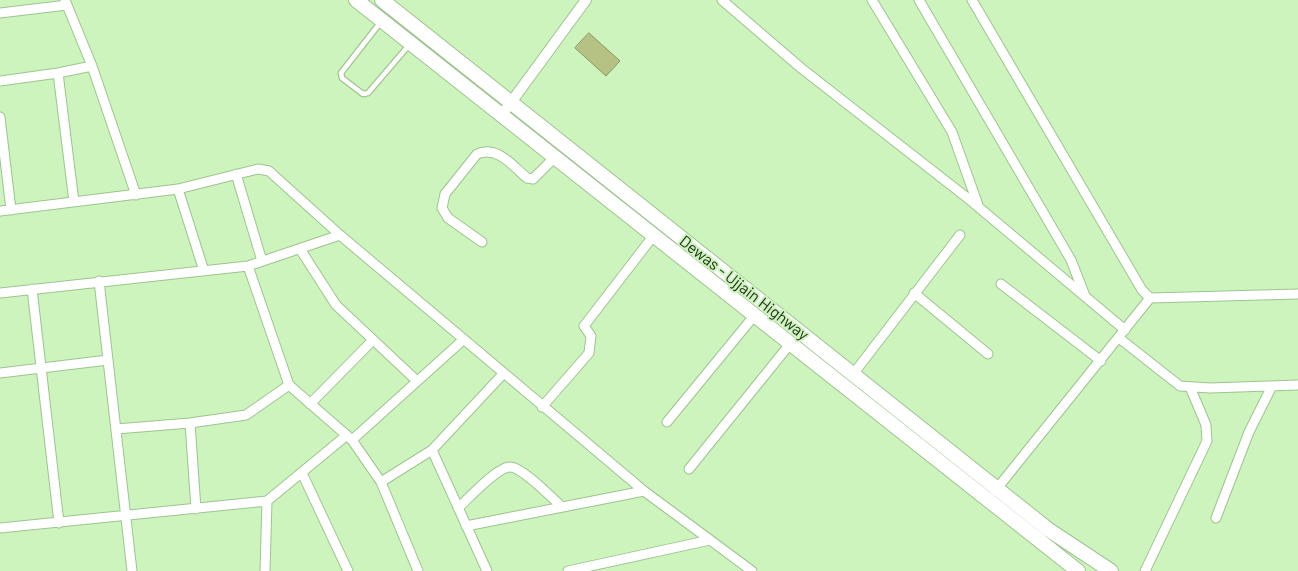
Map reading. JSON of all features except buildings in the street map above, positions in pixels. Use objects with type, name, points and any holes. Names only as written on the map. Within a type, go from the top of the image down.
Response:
[{"type":"main road","name":"Dewas - Ujjain Highway","points":[[356,0],[1078,571]]},
{"type":"main road","name":"Dewas - Ujjain Highway","points":[[382,0],[1071,546],[1111,571]]},
{"type":"street","points":[[502,116],[586,0]]},
{"type":"street","points":[[722,0],[801,68],[978,207],[1125,330]]},
{"type":"street","points":[[872,0],[952,132],[978,207]]},
{"type":"street","points":[[919,0],[1070,260],[1085,297]]},
{"type":"street","points":[[972,0],[1142,290],[1150,298],[1298,294]]},
{"type":"street","points":[[0,13],[66,2],[92,66],[136,194]]},
{"type":"street","points":[[0,81],[58,74],[92,66]]},
{"type":"street","points":[[58,74],[74,202]]},
{"type":"street","points":[[0,117],[11,210]]},
{"type":"street","points":[[482,242],[448,218],[442,208],[445,194],[477,154],[485,151],[494,152],[528,178],[533,179],[555,157]]},
{"type":"street","points":[[0,211],[178,189],[258,169],[269,171],[340,236],[542,407],[644,491],[752,571]]},
{"type":"street","points":[[236,174],[262,262]]},
{"type":"street","points":[[178,189],[204,271]]},
{"type":"street","points":[[542,407],[589,353],[592,336],[584,326],[654,235]]},
{"type":"street","points":[[854,373],[960,235]]},
{"type":"street","points":[[0,293],[248,266],[340,236]]},
{"type":"street","points":[[300,249],[336,305],[417,380]]},
{"type":"street","points":[[248,266],[289,385],[349,438],[381,482],[418,571]]},
{"type":"street","points":[[99,281],[132,571]]},
{"type":"street","points":[[1001,284],[1101,361]]},
{"type":"street","points":[[32,289],[59,523]]},
{"type":"street","points":[[914,293],[988,354]]},
{"type":"street","points":[[988,499],[1150,298]]},
{"type":"street","points":[[668,422],[754,316]]},
{"type":"street","points":[[1119,338],[1172,382],[1190,388],[1298,385]]},
{"type":"street","points":[[310,404],[373,340]]},
{"type":"street","points":[[0,528],[267,501],[349,438],[463,340]]},
{"type":"street","points":[[690,470],[790,344]]},
{"type":"street","points":[[0,373],[108,360]]},
{"type":"street","points":[[381,482],[432,450],[503,374]]},
{"type":"street","points":[[116,429],[190,423],[246,414],[289,385]]},
{"type":"street","points":[[1216,518],[1249,432],[1272,386]]},
{"type":"street","points":[[1145,571],[1207,440],[1206,425],[1190,388]]},
{"type":"street","points":[[190,423],[196,509]]},
{"type":"street","points":[[432,450],[487,571]]},
{"type":"street","points":[[458,508],[500,470],[510,467],[520,470],[562,507]]},
{"type":"street","points":[[302,473],[348,571]]},
{"type":"street","points":[[466,526],[644,491]]},
{"type":"street","points":[[264,571],[267,501]]},
{"type":"street","points":[[568,571],[710,540]]},
{"type":"lane","points":[[382,20],[341,73],[342,78],[363,94],[368,93],[410,43]]}]
